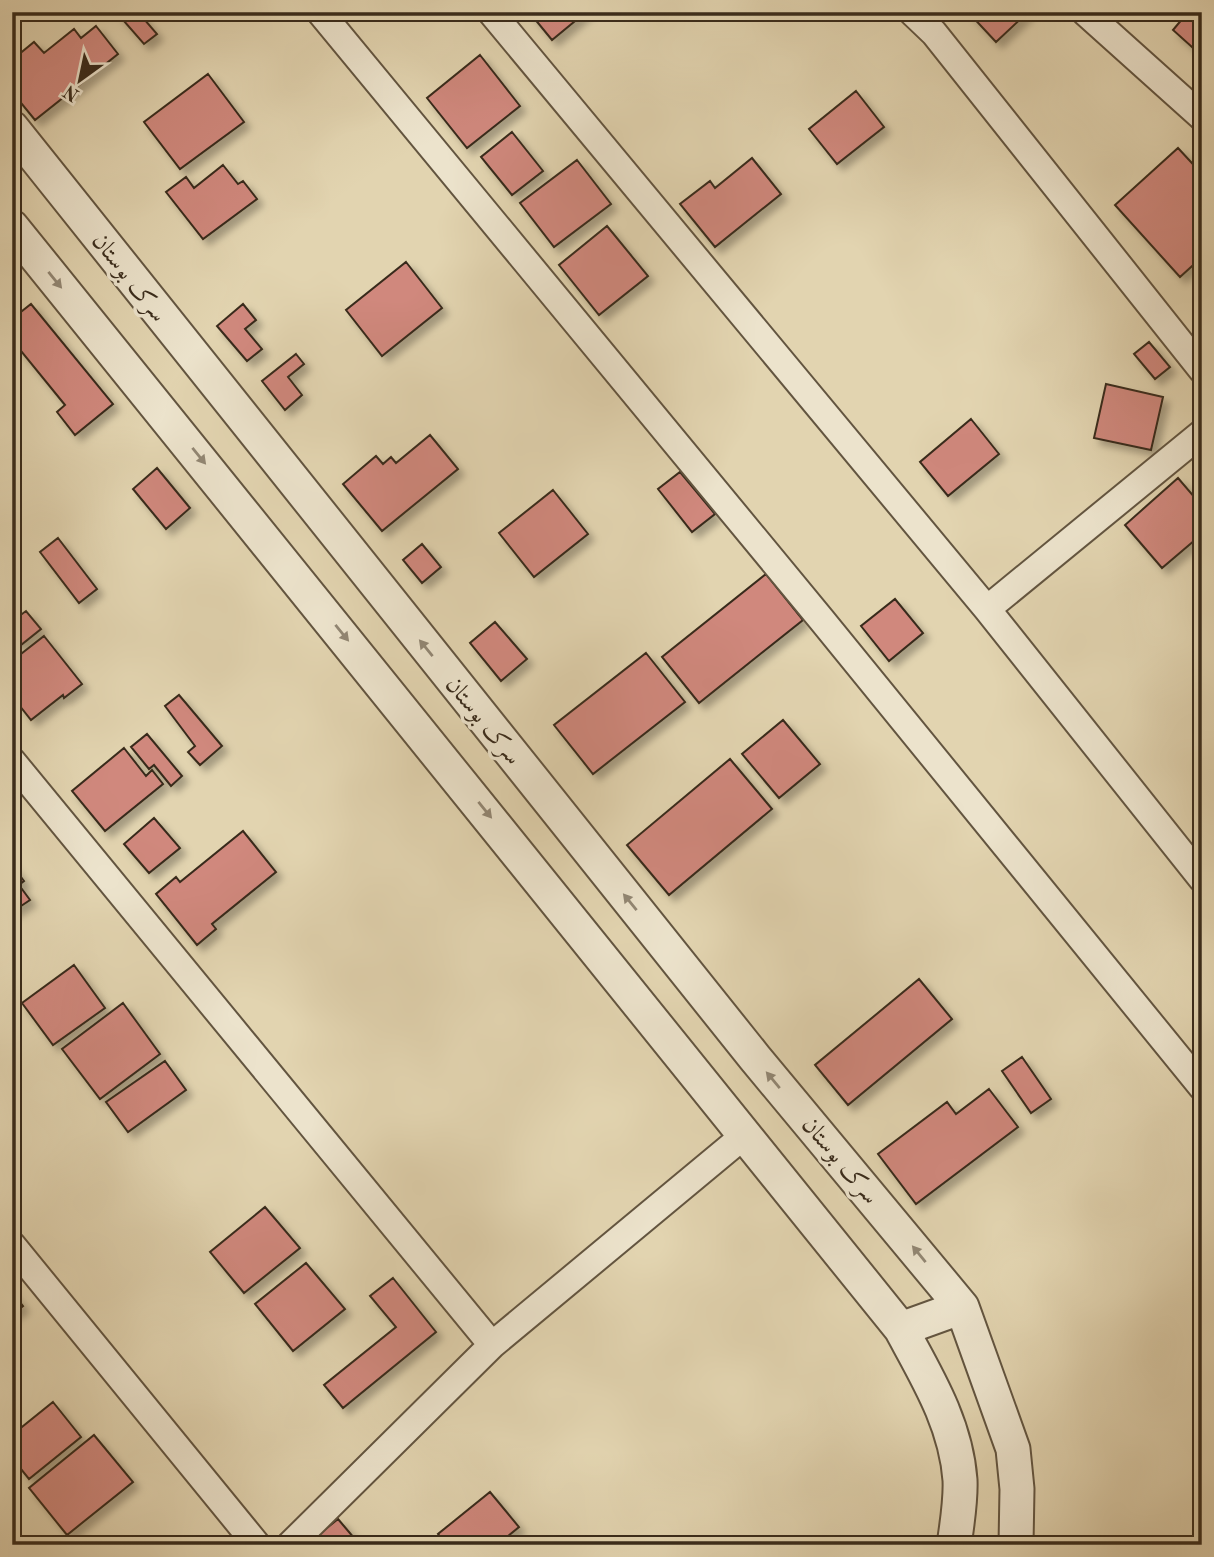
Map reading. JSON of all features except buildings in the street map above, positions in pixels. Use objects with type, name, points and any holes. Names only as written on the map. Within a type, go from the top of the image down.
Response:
[{"type":"street","points":[[320,12],[821,619],[1202,1087]]},
{"type":"street","points":[[491,12],[987,609],[1202,879]]},
{"type":"street","points":[[912,12],[934,33],[1202,370]]},
{"type":"street","points":[[1085,12],[1202,117]]},
{"type":"street","name":"سرک بوستان","points":[[12,128],[755,1058],[962,1307],[1013,1449],[1017,1489],[1016,1545]]},
{"type":"street","points":[[12,227],[901,1329],[932,1386],[953,1436],[960,1481],[954,1545]]},
{"type":"street","points":[[987,609],[1202,433]]},
{"type":"street","points":[[12,761],[492,1345]]},
{"type":"street","points":[[290,1545],[492,1345],[746,1134]]},
{"type":"street","points":[[12,1245],[257,1545]]},
{"type":"street","points":[[901,1329],[962,1307]]}]
